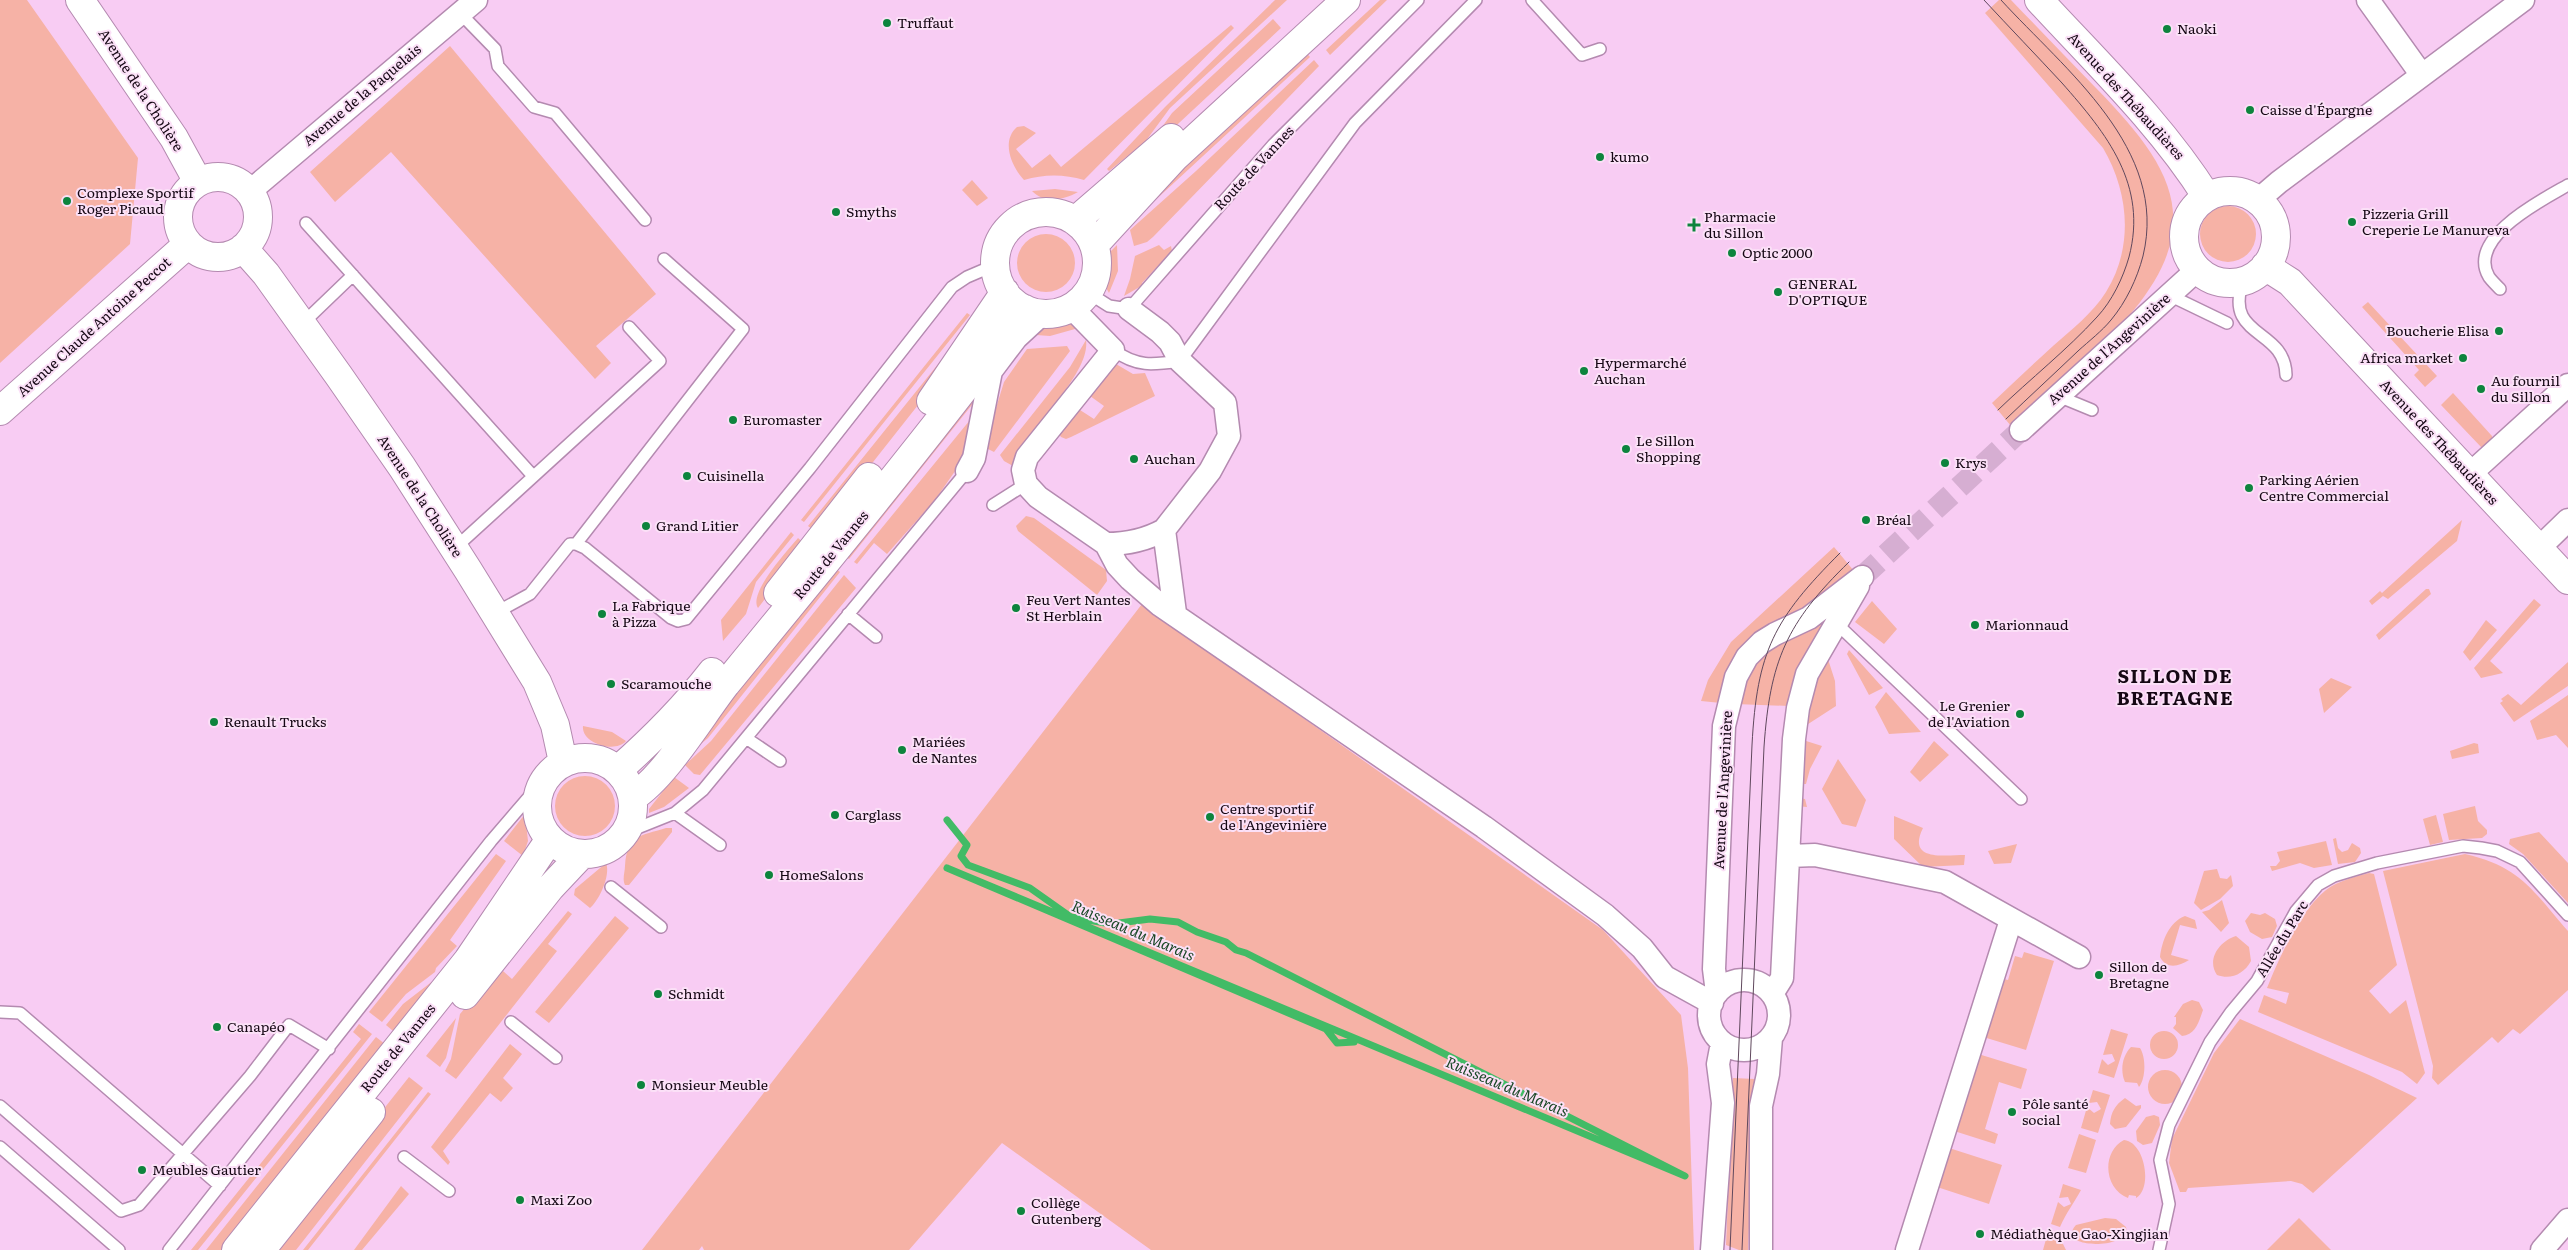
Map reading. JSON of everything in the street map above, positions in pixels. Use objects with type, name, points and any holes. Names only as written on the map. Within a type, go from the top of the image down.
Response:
[{"type":"main road","name":"Avenue de la Cholière","points":[[80,0],[174,138],[198,182]]},
{"type":"main road","points":[[1075,221],[1164,145],[1318,0]]},
{"type":"main road","points":[[1094,245],[1174,158],[1346,0]]},
{"type":"main road","name":"Avenue des Thébaudières","points":[[2038,0],[2161,132],[2185,163],[2207,197]]},
{"type":"main road","points":[[212,178],[224,178],[235,181],[249,192],[256,205],[258,220],[253,236],[243,248],[232,255],[214,257],[200,253],[188,244],[179,225],[179,210],[185,194],[198,182],[212,178]]},
{"type":"main road","points":[[2237,191],[2258,200],[2269,212],[2275,226],[2275,248],[2265,266],[2251,277],[2228,282],[2217,280],[2198,268],[2192,262],[2185,244],[2186,226],[2193,210],[2207,197],[2221,192],[2237,191]]},
{"type":"main road","points":[[1044,212],[1055,213],[1075,221],[1086,232],[1094,245],[1096,272],[1079,300],[1061,312],[1024,305],[997,276],[996,265],[999,244],[1008,229],[1018,220],[1044,212]]},
{"type":"main road","name":"Avenue Claude Antoine Peccot","points":[[0,411],[188,244]]},
{"type":"main road","name":"Avenue de la Cholière","points":[[243,248],[266,274],[402,467],[537,682],[555,725],[555,769]]},
{"type":"main road","name":"Avenue des Thébaudières","points":[[2265,266],[2290,282],[2568,580]]},
{"type":"main road","name":"Route de Vannes","points":[[618,770],[644,747],[691,698],[746,633],[939,391],[1024,305]]},
{"type":"main road","name":"Route de Vannes","points":[[633,797],[644,790],[666,764],[710,705],[832,555],[1024,305]]},
{"type":"main road","points":[[587,757],[601,760],[618,770],[628,782],[633,797],[633,814],[625,833],[606,850],[582,854],[562,848],[550,839],[541,825],[537,808],[539,792],[555,769],[587,757]]},
{"type":"main road","name":"Route de Vannes","points":[[236,1250],[468,960],[550,839]]},
{"type":"main road","name":"Route de Vannes","points":[[261,1250],[550,888],[582,854]]},
{"type":"street","points":[[2368,0],[2421,74]]},
{"type":"street","points":[[2258,200],[2421,74],[2523,0]]},
{"type":"street","name":"Avenue de la Paquelais","points":[[249,192],[468,7]]},
{"type":"street","name":"Avenue de l'Angevinière","points":[[2021,430],[2198,268]]},
{"type":"street","points":[[1079,300],[1113,350],[1027,457],[1024,470],[1026,484],[1038,496],[1106,544],[1117,565],[1160,605],[1175,613],[1484,827],[1605,915],[1642,948],[1665,977],[1714,998]]},
{"type":"street","points":[[968,471],[974,458],[991,371],[1016,338],[1024,305]]},
{"type":"street","points":[[1106,544],[1123,544],[1153,536],[1164,530],[1210,471],[1229,436],[1225,403],[1180,361],[1165,337],[1129,309]]},
{"type":"street","points":[[2470,474],[2568,385]]},
{"type":"street","points":[[2538,549],[2568,520]]},
{"type":"street","points":[[1164,530],[1175,613]]},
{"type":"street","name":"Avenue de l'Angevinière","points":[[1714,998],[1724,726],[1730,695],[1747,657],[1762,642],[1809,618],[1862,577],[1807,674],[1798,708],[1794,739],[1782,978],[1772,994]]},
{"type":"street","points":[[1789,856],[1815,855],[1945,882],[2079,957]]},
{"type":"street","points":[[1907,1250],[2011,920]]},
{"type":"street","points":[[1761,1250],[1761,1106],[1768,1074],[1771,1038],[1776,1029],[1779,1014],[1772,994],[1758,983],[1742,980],[1727,985],[1714,998],[1710,1025],[1722,1043],[1739,1050],[1751,1050],[1771,1038]]},
{"type":"street","points":[[1712,1250],[1724,1103],[1718,1064],[1722,1043]]},
{"type":"street","points":[[2542,1250],[2568,1220]]},
{"type":"lane","name":"Route de Vannes","points":[[1129,309],[1274,145],[1418,0]]},
{"type":"lane","points":[[1113,350],[1127,360],[1148,365],[1180,361],[1355,123],[1476,0]]},
{"type":"lane","points":[[1532,0],[1582,55],[1600,49]]},
{"type":"lane","points":[[468,7],[496,49],[498,66],[534,106],[555,113],[645,220]]},
{"type":"lane","points":[[2500,289],[2488,276],[2485,261],[2489,246],[2498,232],[2517,216],[2568,185]]},
{"type":"lane","points":[[306,223],[532,476]]},
{"type":"lane","points":[[576,544],[743,329],[664,259]]},
{"type":"lane","points":[[494,613],[530,594],[570,544],[576,544],[585,548],[671,618],[678,621],[686,619],[810,468],[952,287],[967,277],[996,265]]},
{"type":"lane","points":[[302,324],[353,276]]},
{"type":"lane","points":[[2242,280],[2237,303],[2242,317],[2280,350],[2286,363],[2286,375]]},
{"type":"lane","points":[[2168,295],[2227,323]]},
{"type":"lane","points":[[1079,300],[1129,309]]},
{"type":"lane","points":[[454,548],[660,361],[629,327]]},
{"type":"lane","points":[[2058,396],[2092,410]]},
{"type":"lane","points":[[625,833],[675,813],[703,790],[968,471]]},
{"type":"lane","points":[[994,505],[1026,484]]},
{"type":"lane","points":[[848,614],[876,637]]},
{"type":"lane","points":[[1836,624],[2021,799]]},
{"type":"lane","points":[[746,738],[780,761]]},
{"type":"lane","points":[[169,1250],[491,842],[555,769]]},
{"type":"lane","points":[[675,813],[720,845]]},
{"type":"lane","name":"Allée du Parc","points":[[2159,1250],[2169,1204],[2160,1160],[2168,1125],[2210,1042],[2231,1012],[2257,981],[2296,911],[2318,885],[2334,876],[2377,863],[2462,846],[2481,848],[2497,851],[2520,862],[2568,915]]},
{"type":"lane","points":[[611,887],[661,927]]},
{"type":"lane","points":[[0,1012],[20,1013],[183,1156],[220,1186]]},
{"type":"lane","points":[[511,1022],[556,1058]]},
{"type":"lane","points":[[0,1106],[121,1211],[139,1205],[250,1076],[289,1025],[329,1049]]},
{"type":"lane","points":[[0,1147],[116,1249]]},
{"type":"lane","points":[[404,1157],[449,1190]]},
{"type":"shaded area","name":"Complexe Sportif Roger Picaud","points":[[0,0],[27,0],[138,158],[130,244],[0,363]]},
{"type":"shaded area","points":[[1275,0],[1287,0],[1170,108],[1145,142],[1109,171],[1107,169],[1165,107]]},
{"type":"shaded area","points":[[1380,0],[1387,0],[1330,55],[1326,50]]},
{"type":"shaded area","points":[[1999,0],[2011,0],[2095,87],[2142,140],[2159,166],[2170,192],[2173,219],[2169,248],[2156,278],[2133,311],[2110,335],[2011,426],[1992,403],[2081,321],[2101,300],[2115,275],[2121,257],[2125,220],[2123,201],[2118,183],[2112,165],[2103,148],[1985,13]]},
{"type":"shaded area","points":[[1273,19],[1281,28],[1165,136],[1160,130],[1172,113]]},
{"type":"shaded area","points":[[1231,25],[1234,28],[1084,180],[1054,175],[1024,180],[1019,174],[1012,161],[1009,146],[1012,133],[1017,127],[1024,126],[1036,133],[1016,149],[1032,168],[1050,154],[1061,167]]},
{"type":"shaded area","points":[[450,46],[656,294],[596,346],[611,363],[595,379],[391,152],[335,202],[310,172]]},
{"type":"shaded area","points":[[1304,50],[1310,57],[1150,205],[1147,199]]},
{"type":"shaded area","points":[[1314,60],[1319,66],[1153,237],[1147,242],[1134,246],[1130,230]]},
{"type":"shaded area","points":[[972,180],[988,198],[977,206],[962,190]]},
{"type":"shaded area","points":[[1055,189],[1078,192],[1060,199],[1048,199],[1042,198],[1032,191]]},
{"type":"shaded area","points":[[2228,206],[2243,211],[2251,219],[2256,234],[2251,249],[2243,257],[2228,262],[2213,257],[2205,249],[2200,234],[2205,219],[2213,211]]},
{"type":"shaded area","points":[[1040,234],[1052,234],[1067,242],[1075,257],[1075,269],[1067,284],[1052,292],[1040,292],[1025,284],[1017,269],[1017,257],[1025,242]]},
{"type":"shaded area","points":[[1117,245],[1118,271],[1109,293],[1104,284],[1107,259],[1109,253]]},
{"type":"shaded area","points":[[1159,245],[1164,250],[1171,246],[1172,251],[1142,283],[1143,285],[1124,296],[1135,256]]},
{"type":"shaded area","points":[[2368,302],[2437,376],[2425,387],[2414,375],[2419,370],[2362,307]]},
{"type":"shaded area","points":[[967,313],[970,315],[804,522],[801,520]]},
{"type":"shaded area","points":[[1071,324],[1075,329],[1050,336],[1036,335],[1048,326]]},
{"type":"shaded area","points":[[959,338],[922,400],[817,533],[808,526]]},
{"type":"shaded area","points":[[1086,340],[1085,354],[1079,369],[1069,385],[1020,451],[1013,466],[1004,461],[1000,455],[1070,367]]},
{"type":"shaded area","points":[[1067,346],[1070,351],[994,452],[984,447],[1004,382],[1027,349]]},
{"type":"shaded area","points":[[1116,364],[1133,374],[1145,373],[1155,396],[1071,437],[1066,439],[1061,437],[1059,434],[1065,424],[1080,410],[1094,419],[1104,406],[1090,396]]},
{"type":"shaded area","points":[[980,377],[975,401],[849,559],[841,552]]},
{"type":"shaded area","points":[[2453,393],[2492,436],[2492,439],[2482,448],[2441,405]]},
{"type":"shaded area","points":[[970,420],[962,461],[935,500],[887,554],[874,543],[857,564],[854,562]]},
{"type":"shaded area","points":[[1026,516],[1034,518],[1106,570],[1107,581],[1097,595],[1018,531],[1016,526]]},
{"type":"shaded area","points":[[2462,520],[2457,541],[2388,599],[2383,596],[2372,605],[2369,601],[2380,591],[2382,593]]},
{"type":"shaded area","points":[[791,532],[794,535],[756,582],[746,614],[723,641],[721,620]]},
{"type":"shaded area","points":[[798,538],[806,545],[758,608],[756,601],[764,582],[778,561]]},
{"type":"shaded area","points":[[1834,547],[1854,571],[1815,607],[1776,624],[1721,703],[1701,701],[1708,680],[1731,642]]},
{"type":"shaded area","points":[[831,565],[840,572],[708,738],[696,748],[705,723]]},
{"type":"shaded area","points":[[844,575],[856,588],[700,775],[694,774],[685,765],[711,741]]},
{"type":"shaded area","points":[[2426,589],[2429,589],[2431,594],[2379,640],[2376,635]]},
{"type":"shaded area","points":[[2534,599],[2541,605],[2490,661],[2503,673],[2481,678],[2474,668]]},
{"type":"shaded area","points":[[1872,601],[1897,629],[1884,644],[1855,622]]},
{"type":"shaded area","name":"Centre sportif de l'Angevinière","points":[[1142,604],[1603,930],[1681,1015],[1688,1068],[1694,1250],[1151,1250],[1002,1143],[909,1250],[704,1250],[702,1246],[699,1250],[642,1250]]},
{"type":"shaded area","points":[[1831,611],[1790,706],[1735,704],[1751,671],[1763,655],[1779,644],[1806,632]]},
{"type":"shaded area","points":[[2486,620],[2497,630],[2470,661],[2463,652]]},
{"type":"shaded area","points":[[1849,650],[1883,688],[1869,695],[1847,654]]},
{"type":"shaded area","points":[[1827,656],[1835,681],[1836,706],[1802,728],[1805,710]]},
{"type":"shaded area","points":[[2568,662],[2568,686],[2514,722],[2500,703],[2503,701],[2501,699],[2508,694],[2521,705]]},
{"type":"shaded area","points":[[2331,678],[2352,687],[2324,713],[2319,689]]},
{"type":"shaded area","points":[[1886,692],[1921,732],[1889,734],[1875,707]]},
{"type":"shaded area","points":[[2568,695],[2568,748],[2556,735],[2537,740],[2530,721]]},
{"type":"shaded area","points":[[583,726],[612,732],[626,741],[614,747],[600,745],[587,737]]},
{"type":"shaded area","points":[[1802,729],[1803,740],[1822,746],[1810,769],[1806,784],[1799,784],[1798,798],[1805,799],[1807,807],[1796,806]]},
{"type":"shaded area","points":[[1934,741],[1949,755],[1920,782],[1910,772]]},
{"type":"shaded area","points":[[2474,743],[2478,744],[2479,753],[2452,759],[2450,751]]},
{"type":"shaded area","points":[[1838,759],[1866,800],[1856,827],[1842,824],[1822,789]]},
{"type":"shaded area","points":[[585,776],[602,781],[610,789],[615,806],[610,823],[602,831],[585,836],[568,831],[560,823],[555,806],[560,789],[568,781]]},
{"type":"shaded area","points":[[674,777],[689,788],[664,807],[649,813],[649,809]]},
{"type":"shaded area","points":[[2475,806],[2478,821],[2487,830],[2487,834],[2482,838],[2449,840],[2443,814]]},
{"type":"shaded area","points":[[525,814],[528,841],[523,856],[504,841]]},
{"type":"shaded area","points":[[2436,815],[2443,842],[2430,845],[2423,819]]},
{"type":"shaded area","points":[[1894,816],[1923,828],[1919,839],[1920,847],[1924,851],[1939,855],[1965,855],[1964,865],[1923,867],[1894,839]]},
{"type":"shaded area","points":[[672,828],[672,832],[629,885],[625,885],[626,856],[632,842],[642,835]]},
{"type":"shaded area","points":[[2539,832],[2568,863],[2568,903],[2523,854],[2509,844],[2510,839]]},
{"type":"shaded area","points":[[2336,838],[2338,848],[2342,852],[2348,850],[2352,843],[2360,848],[2361,853],[2355,862],[2338,864],[2333,839]]},
{"type":"shaded area","points":[[2326,841],[2332,865],[2314,868],[2300,863],[2272,871],[2270,866],[2276,866],[2280,861],[2277,852]]},
{"type":"shaded area","points":[[2017,844],[2011,863],[1994,864],[1988,851]]},
{"type":"shaded area","points":[[496,854],[506,861],[450,940],[457,946],[436,968],[435,972],[406,994],[382,1022],[369,1012]]},
{"type":"shaded area","points":[[2465,854],[2484,859],[2513,873],[2534,892],[2568,931],[2568,990],[2520,1034],[2513,1029],[2498,1043],[2492,1037],[2438,1085],[2432,1078],[2433,1066],[2383,871]]},
{"type":"shaded area","points":[[606,863],[606,881],[597,900],[590,908],[574,895],[575,889]]},
{"type":"shaded area","points":[[2217,869],[2220,878],[2227,879],[2231,875],[2233,886],[2220,899],[2201,910],[2194,903],[2204,871]]},
{"type":"shaded area","points":[[2369,873],[2374,874],[2397,965],[2369,991],[2390,1014],[2406,1000],[2425,1073],[2417,1084],[2402,1072],[2258,1012],[2264,995],[2286,1004],[2289,993],[2267,988],[2291,936],[2316,899],[2336,884]]},
{"type":"shaded area","points":[[2222,900],[2229,923],[2221,932],[2202,912],[2209,910]]},
{"type":"shaded area","points":[[568,911],[572,914],[548,944],[557,951],[456,1079],[445,1071],[451,1059],[460,1014],[493,975],[497,978],[503,971],[512,979]]},
{"type":"shaded area","points":[[2251,913],[2260,915],[2265,913],[2275,919],[2277,926],[2272,937],[2262,939],[2250,932],[2245,921]]},
{"type":"shaded area","points":[[615,916],[629,928],[549,1023],[535,1012]]},
{"type":"shaded area","points":[[2185,916],[2195,920],[2197,929],[2180,925],[2171,955],[2189,960],[2173,966],[2166,964],[2160,957],[2162,945],[2171,927]]},
{"type":"shaded area","points":[[2236,936],[2249,947],[2251,961],[2237,975],[2227,977],[2217,975],[2213,963],[2216,951],[2230,938]]},
{"type":"shaded area","points":[[2024,952],[2054,961],[2026,1050],[1980,1036],[1999,978],[2008,980],[2015,956],[2022,958]]},
{"type":"shaded area","points":[[438,977],[399,1036],[386,1025],[403,1004]]},
{"type":"shaded area","points":[[2192,1000],[2199,1002],[2203,1010],[2194,1030],[2182,1036],[2173,1028],[2176,1024],[2176,1017],[2174,1017],[2183,1004]]},
{"type":"shaded area","points":[[456,1018],[446,1058],[440,1067],[426,1056]]},
{"type":"shaded area","points":[[2240,1019],[2417,1098],[2313,1193],[2302,1184],[2291,1181],[2188,1188],[2186,1192],[2180,1192],[2169,1163],[2172,1139],[2214,1053]]},
{"type":"shaded area","points":[[359,1024],[372,1034],[198,1250],[191,1250],[361,1039],[353,1032]]},
{"type":"shaded area","points":[[2111,1029],[2128,1034],[2114,1078],[2098,1073],[2102,1059],[2108,1065],[2115,1061],[2112,1054],[2103,1055]]},
{"type":"shaded area","points":[[2164,1031],[2174,1035],[2178,1045],[2174,1055],[2164,1059],[2154,1055],[2150,1045],[2154,1035]]},
{"type":"shaded area","points":[[376,1037],[390,1048],[228,1250],[206,1250]]},
{"type":"shaded area","points":[[510,1044],[522,1054],[503,1078],[513,1088],[501,1102],[490,1093],[443,1151],[450,1162],[448,1165],[431,1147]]},
{"type":"shaded area","points":[[2131,1047],[2140,1048],[2143,1057],[2144,1073],[2139,1087],[2137,1083],[2125,1082],[2123,1078],[2122,1068],[2124,1059]]},
{"type":"shaded area","points":[[1975,1053],[2027,1069],[2021,1089],[1999,1082],[1985,1129],[1998,1134],[1995,1144],[1951,1130]]},
{"type":"shaded area","points":[[2165,1070],[2177,1075],[2182,1087],[2177,1099],[2165,1104],[2153,1099],[2148,1087],[2153,1075]]},
{"type":"shaded area","points":[[409,1077],[423,1088],[296,1250],[272,1250]]},
{"type":"shaded area","points":[[1733,1078],[1755,1079],[1748,1250],[1739,1250],[1726,1245]]},
{"type":"shaded area","points":[[2093,1090],[2110,1095],[2098,1133],[2081,1128],[2087,1107],[2094,1113],[2101,1109],[2097,1102],[2089,1103]]},
{"type":"shaded area","points":[[428,1092],[431,1094],[308,1250],[303,1250]]},
{"type":"shaded area","points":[[2125,1098],[2136,1106],[2141,1105],[2141,1108],[2126,1127],[2115,1129],[2110,1124],[2111,1116],[2116,1106]]},
{"type":"shaded area","points":[[2154,1115],[2159,1117],[2160,1125],[2152,1143],[2143,1145],[2137,1141],[2136,1131],[2146,1117]]},
{"type":"shaded area","points":[[2079,1134],[2096,1140],[2086,1173],[2068,1168]]},
{"type":"shaded area","points":[[2124,1140],[2137,1148],[2144,1166],[2144,1185],[2141,1193],[2136,1198],[2136,1196],[2129,1195],[2128,1198],[2114,1187],[2108,1170],[2112,1153]]},
{"type":"shaded area","points":[[1946,1147],[2002,1165],[1989,1204],[1934,1186]]},
{"type":"shaded area","points":[[2063,1184],[2081,1190],[2060,1227],[2051,1224],[2058,1202],[2064,1207],[2071,1204],[2068,1197],[2059,1198]]},
{"type":"shaded area","points":[[401,1186],[409,1194],[362,1250],[354,1250]]},
{"type":"shaded area","points":[[2105,1218],[2116,1219],[2126,1227],[2125,1235],[2107,1243],[2095,1244],[2083,1243],[2075,1239],[2072,1233],[2076,1225]]},
{"type":"shaded area","points":[[2299,1218],[2331,1250],[2267,1250]]},
{"type":"shaded area","points":[[2048,1232],[2059,1236],[2066,1250],[2043,1250]]},
{"type":"waterway","name":"Ruisseau du Marais","points":[[947,820],[967,845],[961,856],[968,865],[1030,888],[1071,917],[1111,924],[1150,919],[1178,922],[1197,932],[1226,942],[1236,950],[1246,953],[1685,1176],[947,868],[1326,1029],[1337,1043],[1354,1042]]},
{"type":"tunnel","points":[[1862,577],[2021,430]]},
{"type":"tram line","points":[[1984,0],[2079,102],[2108,141],[2120,162],[2128,184],[2133,207],[2133,231],[2129,257],[2124,273],[2112,297],[2097,317],[2073,341],[1998,410]]},
{"type":"tram line","points":[[2001,0],[2054,54],[2106,114],[2126,146],[2141,181],[2147,217],[2141,265],[2121,306],[2100,332],[2006,419]]},
{"type":"tram line","points":[[1730,1250],[1752,745],[1759,685],[1773,638],[1784,618],[1817,576],[1840,553]]},
{"type":"tram line","points":[[1742,1250],[1764,747],[1771,690],[1785,645],[1796,625],[1810,605],[1849,562]]},
{"type":"place","name":"Truffaut","points":[[887,23]]},
{"type":"place","name":"Naoki","points":[[2167,29]]},
{"type":"place","name":"Caisse d'Épargne","points":[[2250,110]]},
{"type":"place","name":"kumo","points":[[1600,157]]},
{"type":"place","name":"Complexe Sportif Roger Picaud","points":[[67,201]]},
{"type":"place","name":"Smyths","points":[[836,212]]},
{"type":"place","name":"Pizzeria Grill Creperie Le Manureva","points":[[2352,222]]},
{"type":"place","name":"Pharmacie du Sillon","points":[[1694,225]]},
{"type":"place","name":"Optic 2000","points":[[1732,253]]},
{"type":"place","name":"GENERAL D'OPTIQUE","points":[[1778,292]]},
{"type":"place","name":"Boucherie Elisa","points":[[2499,331]]},
{"type":"place","name":"Africa market","points":[[2463,358]]},
{"type":"place","name":"Hypermarché Auchan","points":[[1584,371]]},
{"type":"place","name":"Au fournil du Sillon","points":[[2481,389]]},
{"type":"place","name":"Euromaster","points":[[733,420]]},
{"type":"place","name":"Le Sillon Shopping","points":[[1626,449]]},
{"type":"place","name":"Auchan","points":[[1134,459]]},
{"type":"place","name":"Krys","points":[[1945,463]]},
{"type":"place","name":"Cuisinella","points":[[687,476]]},
{"type":"place","name":"Parking Aérien Centre Commercial","points":[[2249,488]]},
{"type":"place","name":"Bréal","points":[[1866,520]]},
{"type":"place","name":"Grand Litier","points":[[646,526]]},
{"type":"place","name":"Feu Vert Nantes St Herblain","points":[[1016,608]]},
{"type":"place","name":"La Fabrique à Pizza","points":[[602,614]]},
{"type":"place","name":"Marionnaud","points":[[1975,625]]},
{"type":"place","name":"Scaramouche","points":[[611,684]]},
{"type":"place","name":"Le Grenier de l'Aviation","points":[[2020,714]]},
{"type":"place","name":"Renault Trucks","points":[[214,722]]},
{"type":"place","name":"Mariées de Nantes","points":[[902,750]]},
{"type":"place","name":"Carglass","points":[[835,815]]},
{"type":"place","name":"Centre sportif de l'Angevinière","points":[[1210,817]]},
{"type":"place","name":"HomeSalons","points":[[769,875]]},
{"type":"place","name":"Sillon de Bretagne","points":[[2099,975]]},
{"type":"place","name":"Schmidt","points":[[658,994]]},
{"type":"place","name":"Canapéo","points":[[217,1027]]},
{"type":"place","name":"Monsieur Meuble","points":[[641,1085]]},
{"type":"place","name":"Pôle santé social","points":[[2012,1112]]},
{"type":"place","name":"Meubles Gautier","points":[[142,1170]]},
{"type":"place","name":"Maxi Zoo","points":[[520,1200]]},
{"type":"place","name":"Collège Gutenberg","points":[[1021,1211]]},
{"type":"place","name":"Médiathèque Gao-Xingjian","points":[[1980,1234]]},
{"type":"district","name":"SILLON DE BRETAGNE","points":[[2175,687]]}]
